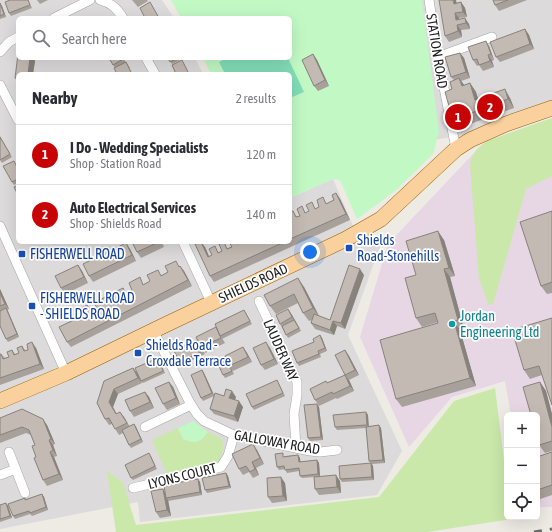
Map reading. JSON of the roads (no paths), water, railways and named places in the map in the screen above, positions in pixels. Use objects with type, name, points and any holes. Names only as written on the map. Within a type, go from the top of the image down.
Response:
[{"type":"main road","name":"SHIELDS ROAD","points":[[0,400],[66,373],[211,302],[346,239],[381,219],[456,149],[470,140],[506,124],[552,108]]},
{"type":"street","points":[[58,16],[90,0]]},
{"type":"street","points":[[100,0],[108,2],[118,10],[122,16]]},
{"type":"street","name":"STATION ROAD","points":[[429,0],[438,57],[456,149]]},
{"type":"street","points":[[438,57],[492,37]]},
{"type":"street","points":[[0,52],[9,42],[16,38]]},
{"type":"street","points":[[147,60],[154,72]]},
{"type":"street","points":[[0,85],[16,116]]},
{"type":"street","points":[[0,226],[66,373]]},
{"type":"street","points":[[184,244],[211,302]]},
{"type":"street","name":"LAUDER WAY","points":[[259,301],[297,382],[297,395],[294,414],[296,448]]},
{"type":"street","name":"GALLOWAY ROAD","points":[[153,330],[191,405],[204,421],[218,429],[234,435],[320,452],[337,450]]},
{"type":"street","points":[[145,427],[191,405]]},
{"type":"street","name":"LYONS COURT","points":[[133,488],[221,467],[228,456],[234,435]]},
{"type":"street","points":[[10,452],[25,493]]},
{"type":"street","points":[[0,475],[16,469]]},
{"type":"railway","points":[[534,532],[552,529]]},
{"type":"place","name":"Auto Electrical Services","points":[[490,107]]},
{"type":"place","name":"I Do - Wedding Specialists","points":[[458,117]]},
{"type":"place","name":"Shields Road-Stonehills","points":[[349,248]]},
{"type":"place","name":"FISHERWELL ROAD","points":[[22,254]]},
{"type":"place","name":"FISHERWELL ROAD - SHIELDS ROAD","points":[[32,306]]},
{"type":"place","name":"Jordan Engineering Ltd","points":[[452,324]]},
{"type":"place","name":"Shields Road - Croxdale Terrace","points":[[138,353]]}]
